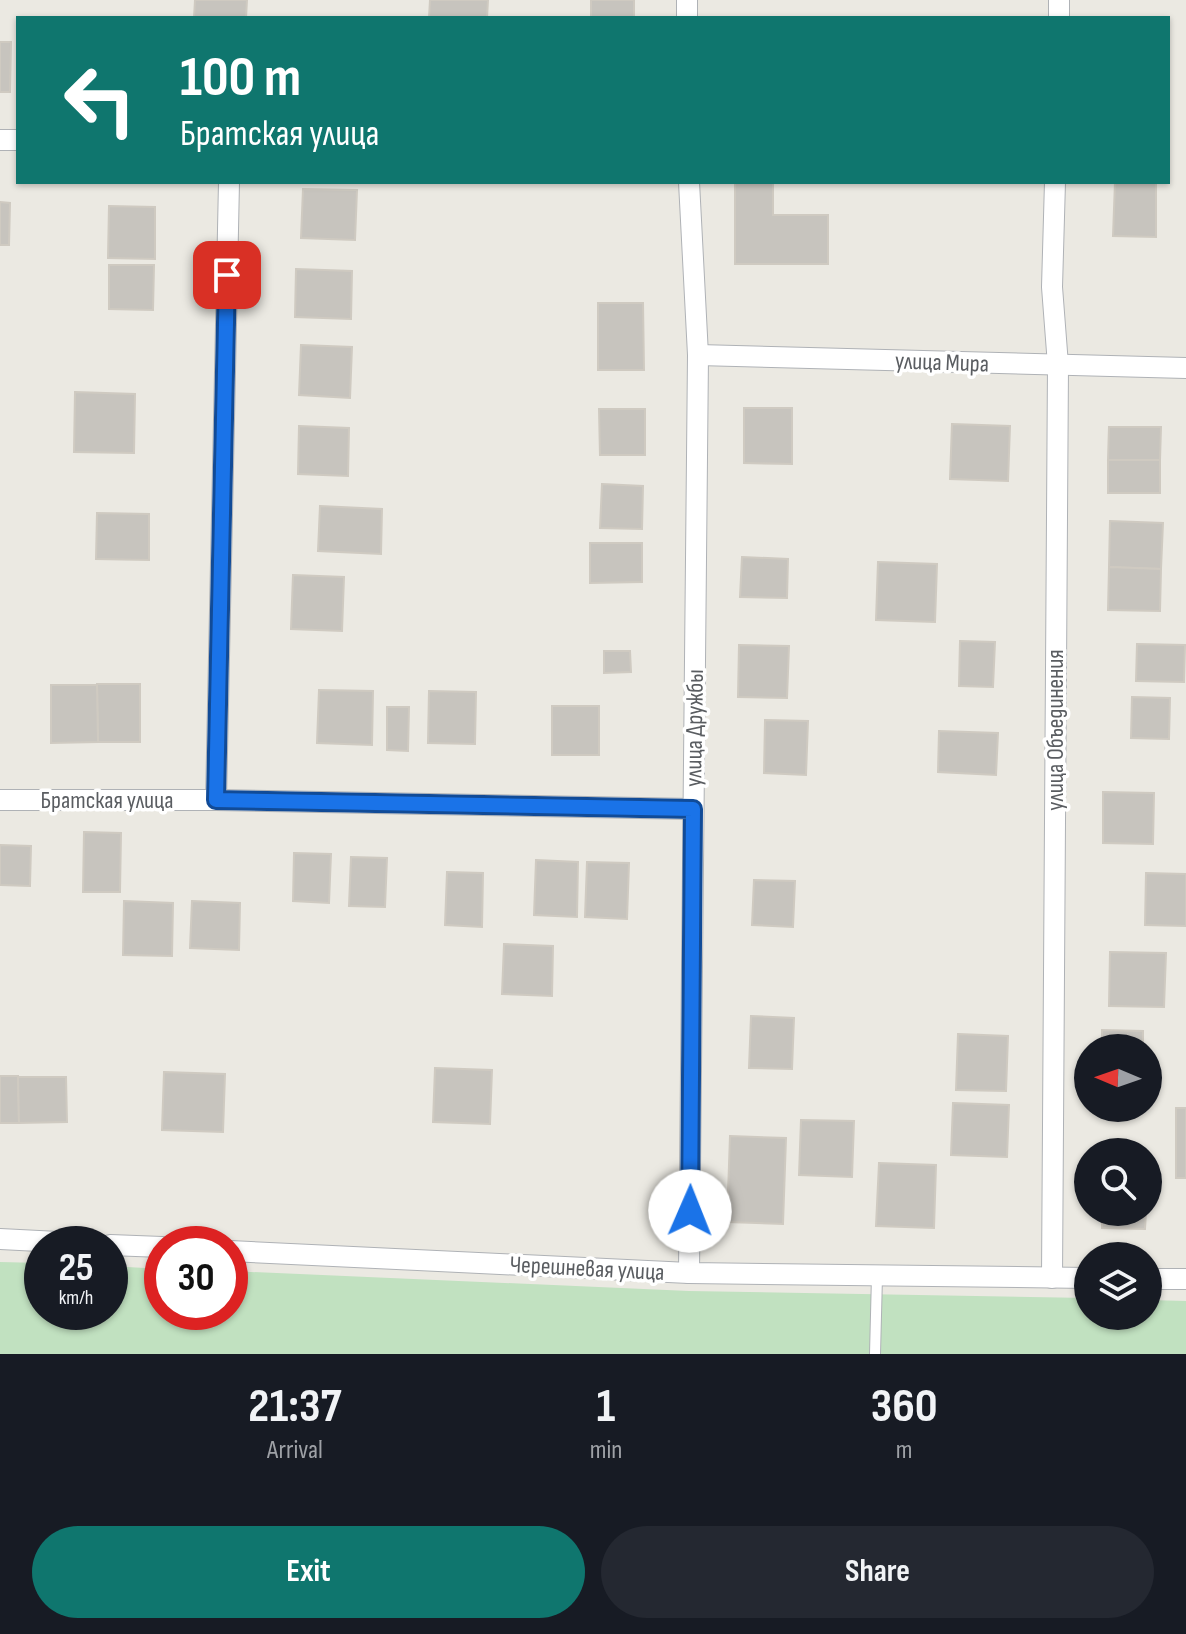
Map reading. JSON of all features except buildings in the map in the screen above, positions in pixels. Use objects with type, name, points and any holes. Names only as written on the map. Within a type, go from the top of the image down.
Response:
[{"type":"street","points":[[216,800],[229,184]]},
{"type":"street","name":"улица Дружбы","points":[[689,184],[698,355],[689,1273]]},
{"type":"street","name":"улица Объединения","points":[[1052,1278],[1058,365],[1052,287],[1055,184]]},
{"type":"street","name":"улица Мира","points":[[698,355],[1186,368]]},
{"type":"street","name":"Братская улица","points":[[0,800],[216,800],[693,809]]},
{"type":"street","points":[[0,1239],[24,1240]]},
{"type":"street","name":"Черешневая улица","points":[[248,1252],[689,1273],[1074,1278]]},
{"type":"street","points":[[1162,1279],[1186,1279]]},
{"type":"lane","points":[[875,1354],[877,1276]]},
{"type":"green space","points":[[0,1262],[24,1263],[24,1330],[128,1330],[128,1267],[144,1268],[144,1330],[248,1330],[248,1272],[689,1291],[1074,1298],[1074,1330],[1162,1330],[1162,1300],[1186,1301],[1186,1354],[0,1354]]},
{"type":"route","points":[[227,275],[216,800],[693,809],[690,1211]]}]
